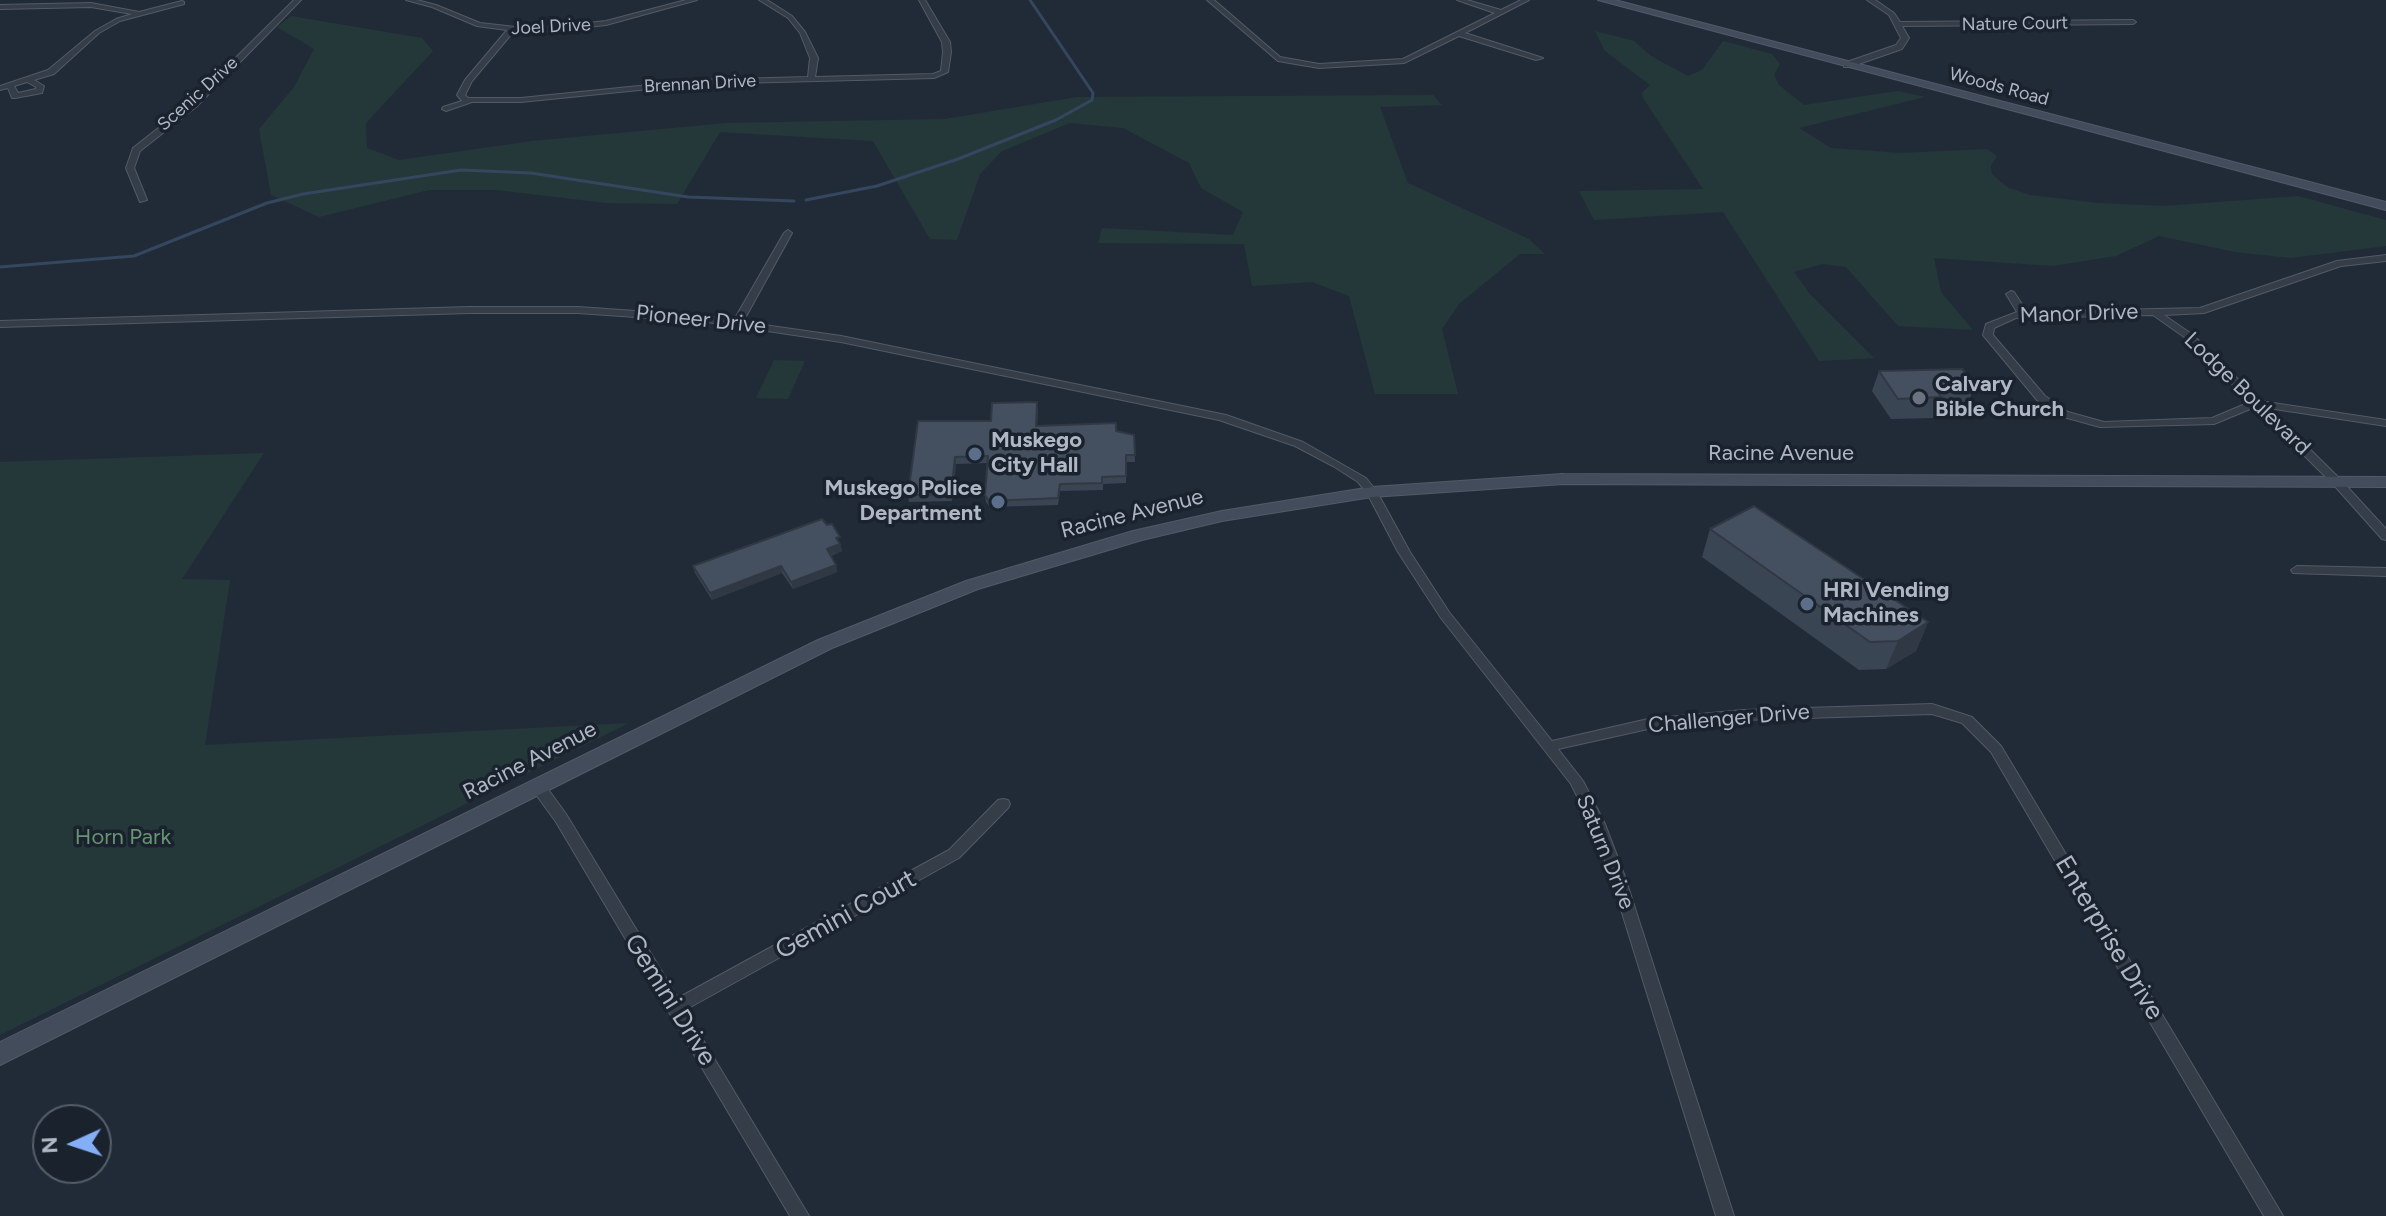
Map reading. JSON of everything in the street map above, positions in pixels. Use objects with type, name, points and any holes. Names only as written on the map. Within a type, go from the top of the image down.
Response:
[{"type":"main road","name":"Woods Road","points":[[1603,0],[2386,206]]},
{"type":"main road","name":"Racine Avenue","points":[[0,1054],[825,644],[972,585],[1139,535],[1249,511],[1372,492],[1468,483],[1620,478],[2386,482]]},
{"type":"street","name":"Scenic Drive","points":[[143,200],[130,168],[136,150],[193,105],[298,0]]},
{"type":"street","name":"Joel Drive","points":[[411,0],[434,6],[466,22],[511,30],[595,26],[694,0]]},
{"type":"street","points":[[762,0],[790,17],[803,33],[814,58],[811,80]]},
{"type":"street","name":"Brennan Drive","points":[[446,109],[469,101],[557,97],[678,83],[944,77],[946,42],[922,0]]},
{"type":"street","points":[[1210,0],[1278,59],[1300,66],[1397,63],[1526,0]]},
{"type":"street","points":[[1460,0],[1500,12]]},
{"type":"street","points":[[1847,65],[1899,47],[1905,38],[1885,9],[1870,0]]},
{"type":"street","points":[[0,88],[30,81],[60,66],[103,28],[136,13],[182,3]]},
{"type":"street","points":[[0,7],[91,5],[136,13]]},
{"type":"street","name":"Nature Court","points":[[1897,24],[2133,22]]},
{"type":"street","points":[[469,101],[461,95],[469,80],[511,30]]},
{"type":"street","points":[[1460,34],[1539,58]]},
{"type":"street","points":[[11,87],[15,96],[39,91],[40,86],[30,81]]},
{"type":"street","points":[[738,322],[788,233]]},
{"type":"street","name":"Manor Drive","points":[[2256,403],[2214,421],[2104,425],[2064,414],[2041,398],[1988,335],[1989,326],[2000,318],[2024,315],[2201,311],[2340,263],[2386,258]]},
{"type":"street","points":[[2011,294],[2024,315]]},
{"type":"street","name":"Pioneer Drive","points":[[0,324],[544,310],[738,322],[1025,374],[1222,417],[1299,444],[1352,473],[1372,492]]},
{"type":"street","name":"Lodge Boulevard","points":[[2153,312],[2190,337],[2337,482],[2386,536]]},
{"type":"street","points":[[2256,403],[2386,423]]},
{"type":"street","name":"Saturn Drive","points":[[1372,492],[1404,552],[1445,615],[1552,746],[1596,820],[1617,874],[1725,1216]]},
{"type":"street","points":[[2297,570],[2386,572]]},
{"type":"street","name":"Challenger Drive","points":[[1552,746],[1648,724],[1702,718],[1908,709]]},
{"type":"street","name":"Enterprise Drive","points":[[1908,709],[1932,709],[1967,720],[1996,749],[2274,1216]]},
{"type":"street","name":"Gemini Drive","points":[[537,785],[561,818],[800,1216]]},
{"type":"street","name":"Gemini Court","points":[[676,1007],[954,854],[1003,804]]},
{"type":"green space","points":[[291,16],[422,38],[433,51],[366,123],[367,148],[399,160],[532,141],[727,123],[945,119],[1077,97],[1433,95],[1442,105],[1380,107],[1408,183],[1529,239],[1545,254],[1520,254],[1459,304],[1442,329],[1458,394],[1375,394],[1349,296],[1312,282],[1252,286],[1244,244],[1098,243],[1102,228],[1233,235],[1243,212],[1201,188],[1189,163],[1123,128],[1070,123],[1002,151],[980,174],[957,240],[930,239],[873,141],[720,132],[677,204],[605,203],[497,190],[429,190],[319,217],[271,195],[259,129],[294,87],[314,49],[277,27]]},
{"type":"green space","points":[[1595,31],[1634,41],[1651,56],[1688,76],[1702,70],[1723,41],[1772,54],[1780,64],[1774,74],[1779,85],[1804,105],[1898,91],[1925,97],[1799,128],[1831,148],[1901,153],[1987,149],[1997,156],[1991,166],[1992,174],[2007,187],[2030,195],[2099,203],[2164,206],[2298,196],[2386,220],[2386,246],[2291,258],[2235,252],[2159,236],[2116,256],[2053,266],[1934,258],[1941,292],[1973,330],[1898,326],[1846,267],[1822,264],[1794,272],[1809,293],[1874,358],[1819,361],[1723,212],[1594,220],[1579,191],[1703,189],[1643,98],[1642,93],[1650,85],[1605,51]]},
{"type":"green space","points":[[774,360],[805,361],[788,399],[756,398]]},
{"type":"green space","name":"Horn Park","points":[[264,453],[182,579],[230,580],[205,745],[629,723],[0,1035],[0,462]]},
{"type":"building","points":[[1962,369],[1975,385],[1934,387],[1941,397],[1898,399],[1879,371]]},
{"type":"building","name":"Muskego City Hall","points":[[1037,402],[1036,426],[1116,423],[1116,431],[1134,435],[1135,455],[1126,455],[1126,476],[1102,477],[1102,483],[1060,484],[1058,498],[989,501],[985,495],[988,456],[955,457],[951,494],[908,495],[918,421],[991,421],[992,403]]},
{"type":"building","points":[[1754,506],[1928,622],[1898,641],[1870,642],[1710,529]]},
{"type":"building","name":"Muskego Police Department","points":[[822,519],[827,525],[832,524],[840,537],[836,538],[840,544],[827,549],[836,565],[791,582],[781,566],[710,593],[693,566]]},
{"type":"waterway","points":[[806,200],[877,186],[958,159],[1056,120],[1092,100],[1093,93],[1030,0]]},
{"type":"waterway","points":[[0,267],[134,256],[267,203],[303,194],[461,170],[531,173],[688,197],[794,201]]},
{"type":"place","name":"Calvary Bible Church","points":[[1919,398]]},
{"type":"place","name":"Muskego City Hall","points":[[975,454]]},
{"type":"place","name":"Muskego Police Department","points":[[998,502]]},
{"type":"place","name":"HRI Vending Machines","points":[[1807,604]]}]
